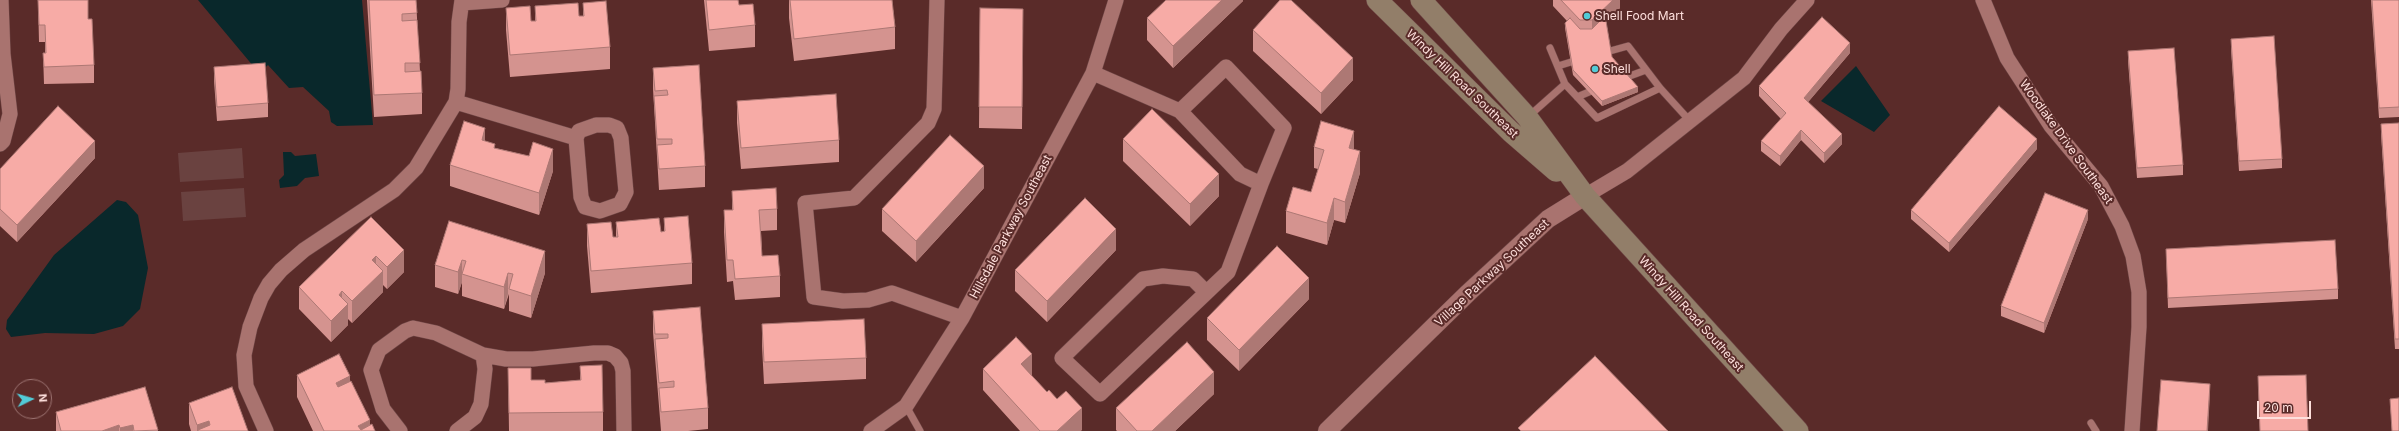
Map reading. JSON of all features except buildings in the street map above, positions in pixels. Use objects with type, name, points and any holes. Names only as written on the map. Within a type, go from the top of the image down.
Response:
[{"type":"main road","name":"Windy Hill Road Southeast","points":[[1376,0],[1511,132],[1585,196]]},
{"type":"main road","name":"Windy Hill Road Southeast","points":[[1421,0],[1526,117],[1585,196],[1798,431]]},
{"type":"street","points":[[0,144],[3,141],[10,114],[3,54],[1,0]]},
{"type":"street","points":[[266,431],[246,386],[244,355],[250,327],[269,284],[281,270],[304,250],[399,185],[416,168],[456,102],[458,89],[459,22],[462,1],[502,0]]},
{"type":"street","points":[[937,0],[934,109],[928,123],[854,198],[805,203],[814,297],[842,301],[868,300],[892,293],[962,318]]},
{"type":"street","name":"Hillsdale Parkway Southeast","points":[[871,431],[906,406],[962,318],[1092,73],[1116,0]]},
{"type":"street","name":"Village Parkway Southeast","points":[[1327,431],[1468,293],[1548,219],[1627,171],[1744,78],[1781,29],[1807,0]]},
{"type":"street","name":"Woodlake Drive Southeast","points":[[1983,0],[2007,58],[2052,126],[2100,186],[2122,226],[2133,256],[2139,292],[2139,327],[2132,431]]},
{"type":"street","points":[[1180,111],[1226,67],[1284,128],[1260,184],[1228,272],[1100,394],[1062,358],[1143,279],[1163,276],[1193,279],[1206,292]]},
{"type":"street","points":[[1092,73],[1180,111],[1240,174],[1260,184]]},
{"type":"street","points":[[456,102],[576,138]]},
{"type":"street","points":[[609,125],[617,128],[621,138],[626,192],[620,204],[616,207],[600,211],[585,207],[581,197],[576,138],[579,131],[591,126],[609,125]]},
{"type":"street","points":[[400,431],[383,409],[372,379],[371,370],[379,350],[405,331],[413,328],[436,332],[483,355],[506,359],[561,358],[594,353],[608,353],[615,356],[621,363],[623,371],[624,431]]},
{"type":"street","points":[[457,431],[475,417],[481,404],[485,369],[483,355]]},
{"type":"lane","points":[[1610,51],[1628,46],[1660,88],[1690,121]]},
{"type":"lane","points":[[1550,48],[1565,84],[1597,118],[1660,88]]},
{"type":"lane","points":[[1558,66],[1571,62]]},
{"type":"lane","points":[[1627,77],[1646,70]]},
{"type":"lane","points":[[1526,117],[1565,84]]},
{"type":"lane","points":[[1577,97],[1589,92]]},
{"type":"lane","points":[[906,406],[920,431]]},
{"type":"lane","points":[[2091,423],[2096,431]]},
{"type":"shaded area","points":[[242,148],[244,178],[180,182],[178,153]]},
{"type":"shaded area","points":[[244,188],[246,217],[183,221],[181,192]]},
{"type":"water","points":[[198,0],[362,0],[373,125],[337,126],[331,122],[329,111],[303,87],[289,88],[268,65],[259,73]]},
{"type":"water","points":[[1856,66],[1890,115],[1874,132],[1821,101]]},
{"type":"water","points":[[283,152],[291,152],[295,156],[316,154],[319,176],[305,178],[297,186],[280,188],[279,180],[284,175]]},
{"type":"water","points":[[117,200],[126,202],[138,215],[148,268],[140,309],[123,326],[94,334],[45,333],[11,337],[6,329],[7,320],[54,255]]},
{"type":"place","name":"Shell Food Mart","points":[[1587,16]]},
{"type":"place","name":"Shell","points":[[1595,69]]}]
